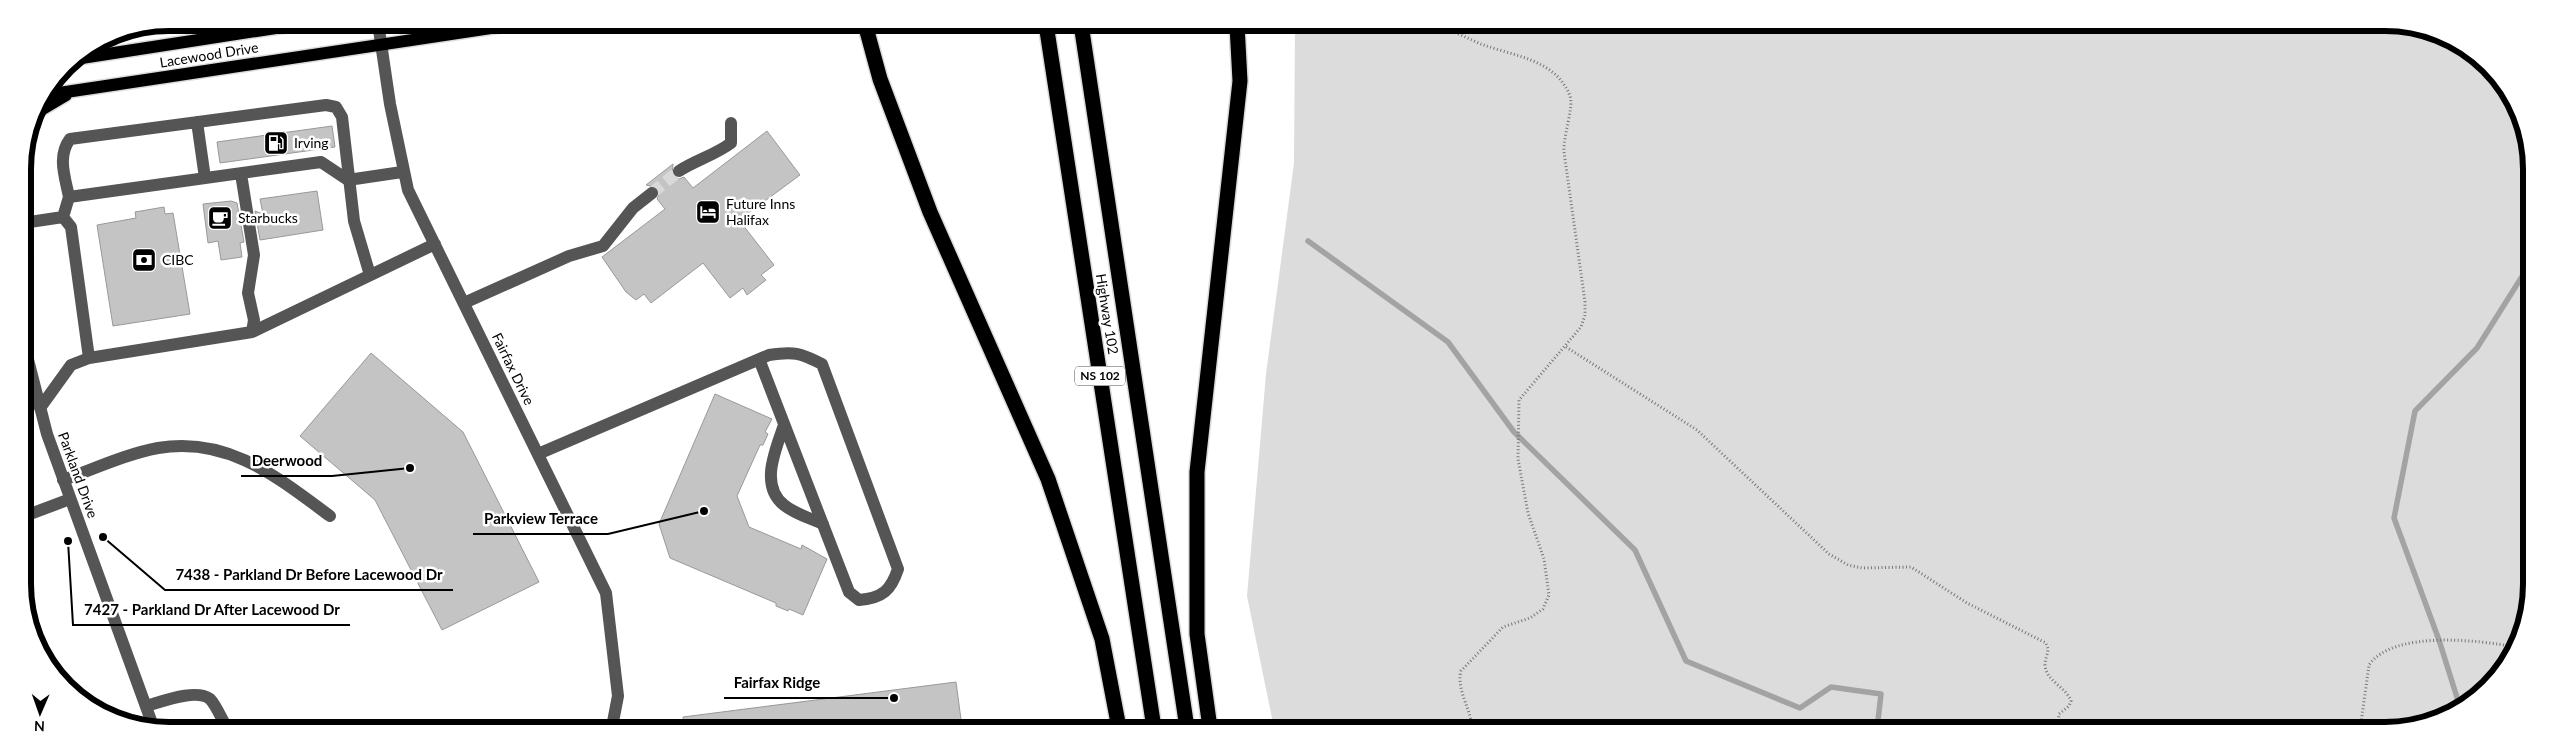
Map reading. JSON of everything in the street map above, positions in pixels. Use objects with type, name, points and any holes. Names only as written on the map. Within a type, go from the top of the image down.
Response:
[{"type":"highway","points":[[867,31],[880,79],[930,212],[1048,479],[1102,639],[1118,722]]},
{"type":"highway","name":"Highway 102","points":[[1047,31],[1153,722]]},
{"type":"highway","name":"Highway 102","points":[[1081,31],[1186,722]]},
{"type":"highway","points":[[1209,722],[1197,634],[1197,472],[1240,81],[1237,31]]},
{"type":"highway","points":[[1238,42],[1242,31]]},
{"type":"main road","name":"Lacewood Drive","points":[[90,57],[256,31]]},
{"type":"main road","name":"Lacewood Drive","points":[[55,93],[467,31]]},
{"type":"main road","points":[[47,107],[76,90]]},
{"type":"street","name":"Fairfax Drive","points":[[379,31],[402,172],[408,190],[606,593],[618,696],[613,722]]},
{"type":"street","points":[[63,217],[69,197],[62,160],[64,147],[70,139],[326,105],[336,107],[342,117],[354,221],[370,275]]},
{"type":"street","points":[[197,122],[205,178]]},
{"type":"street","points":[[679,172],[694,161],[721,151],[731,143],[730,123]]},
{"type":"street","points":[[69,197],[322,162],[348,180],[402,172]]},
{"type":"street","points":[[242,174],[254,255],[248,293],[254,320],[252,332]]},
{"type":"street","points":[[464,303],[569,256],[603,246],[634,208],[652,193]]},
{"type":"street","points":[[32,221],[63,217]]},
{"type":"street","points":[[63,217],[71,227],[90,358]]},
{"type":"street","points":[[40,408],[71,365],[90,358],[252,332],[435,244]]},
{"type":"street","points":[[538,454],[770,354],[790,351],[801,354],[822,364],[898,569],[893,585],[881,594],[870,599],[860,600],[850,592],[759,359]]},
{"type":"street","name":"Parkland Drive","points":[[31,374],[40,408],[63,480],[151,721]]},
{"type":"street","points":[[784,425],[773,456],[770,475],[776,492],[783,504],[823,524]]},
{"type":"street","points":[[63,480],[156,449],[185,446],[218,450],[274,474],[330,516]]},
{"type":"street","points":[[31,514],[70,499]]},
{"type":"street","points":[[146,706],[183,696],[203,695],[211,700],[224,722]]},
{"type":"path","points":[[1337,31],[1352,33],[1358,31]]},
{"type":"path","points":[[1452,31],[1481,44],[1532,60],[1550,69],[1570,97],[1571,111],[1564,134],[1564,152],[1585,314],[1581,327],[1566,347],[1519,400],[1518,459],[1528,512],[1544,559],[1549,594],[1543,609],[1530,618],[1503,627],[1461,671],[1459,678],[1471,721]]},
{"type":"path","points":[[1566,347],[1697,430],[1829,554],[1848,565],[1862,568],[1911,567],[1966,604],[2046,643],[2048,649],[2045,663],[2046,671],[2069,695],[2071,701],[2069,706],[2059,714],[2058,721]]},
{"type":"path","points":[[2361,721],[2369,665],[2375,657],[2410,643],[2439,640],[2481,641],[2507,646]]},
{"type":"shaded area","points":[[1295,31],[2385,31],[2403,32],[2437,42],[2469,60],[2494,85],[2509,108],[2522,151],[2523,584],[2522,602],[2512,636],[2504,653],[2488,675],[2469,693],[2454,703],[2429,714],[2412,719],[2394,721],[1273,722],[1247,596],[1266,374],[1294,163]]},
{"type":"building","points":[[332,126],[335,147],[220,163],[217,142]]},
{"type":"building","points":[[767,131],[800,175],[739,220],[774,265],[761,275],[766,280],[747,295],[743,288],[730,298],[703,263],[651,303],[644,294],[636,300],[626,292],[602,257],[665,209],[657,199],[660,192],[658,188],[646,185],[673,164],[672,176],[679,179],[684,177],[693,188]]},
{"type":"building","points":[[317,191],[323,230],[260,240],[255,211],[263,214],[260,199]]},
{"type":"building","points":[[231,201],[237,203],[244,242],[240,243],[242,257],[221,260],[218,241],[208,243],[203,204]]},
{"type":"building","points":[[164,207],[165,214],[173,213],[190,314],[113,326],[97,225],[136,218],[135,212]]},
{"type":"building","points":[[371,353],[463,432],[539,582],[442,630],[375,500],[300,436]]},
{"type":"building","points":[[715,394],[772,419],[765,432],[768,434],[763,445],[760,445],[737,496],[749,527],[801,549],[802,545],[827,559],[803,615],[776,606],[776,603],[670,558],[659,524]]},
{"type":"building","points":[[956,682],[961,722],[683,722],[683,717]]},
{"type":"waterway","points":[[1308,241],[1448,342],[1514,432],[1635,550],[1686,661],[1800,708],[1831,687],[1881,694],[1878,721]]},
{"type":"waterway","points":[[2458,700],[2439,640],[2394,518],[2415,411],[2477,348],[2523,275]]},
{"type":"tunnel","points":[[652,193],[679,171]]},
{"type":"place","name":"Irving","points":[[276,143]]},
{"type":"place","name":"Future Inns Halifax","points":[[708,212]]},
{"type":"place","name":"Starbucks","points":[[220,218]]},
{"type":"place","name":"CIBC","points":[[144,260]]},
{"type":"place","name":"Deerwood","points":[[410,468]]},
{"type":"place","name":"Parkview Terrace","points":[[704,511]]},
{"type":"place","name":"7438 - Parkland Dr Before Lacewood Dr","points":[[103,537]]},
{"type":"place","name":"7427 - Parkland Dr After Lacewood Dr","points":[[68,541]]},
{"type":"place","name":"Fairfax Ridge","points":[[894,698]]}]
